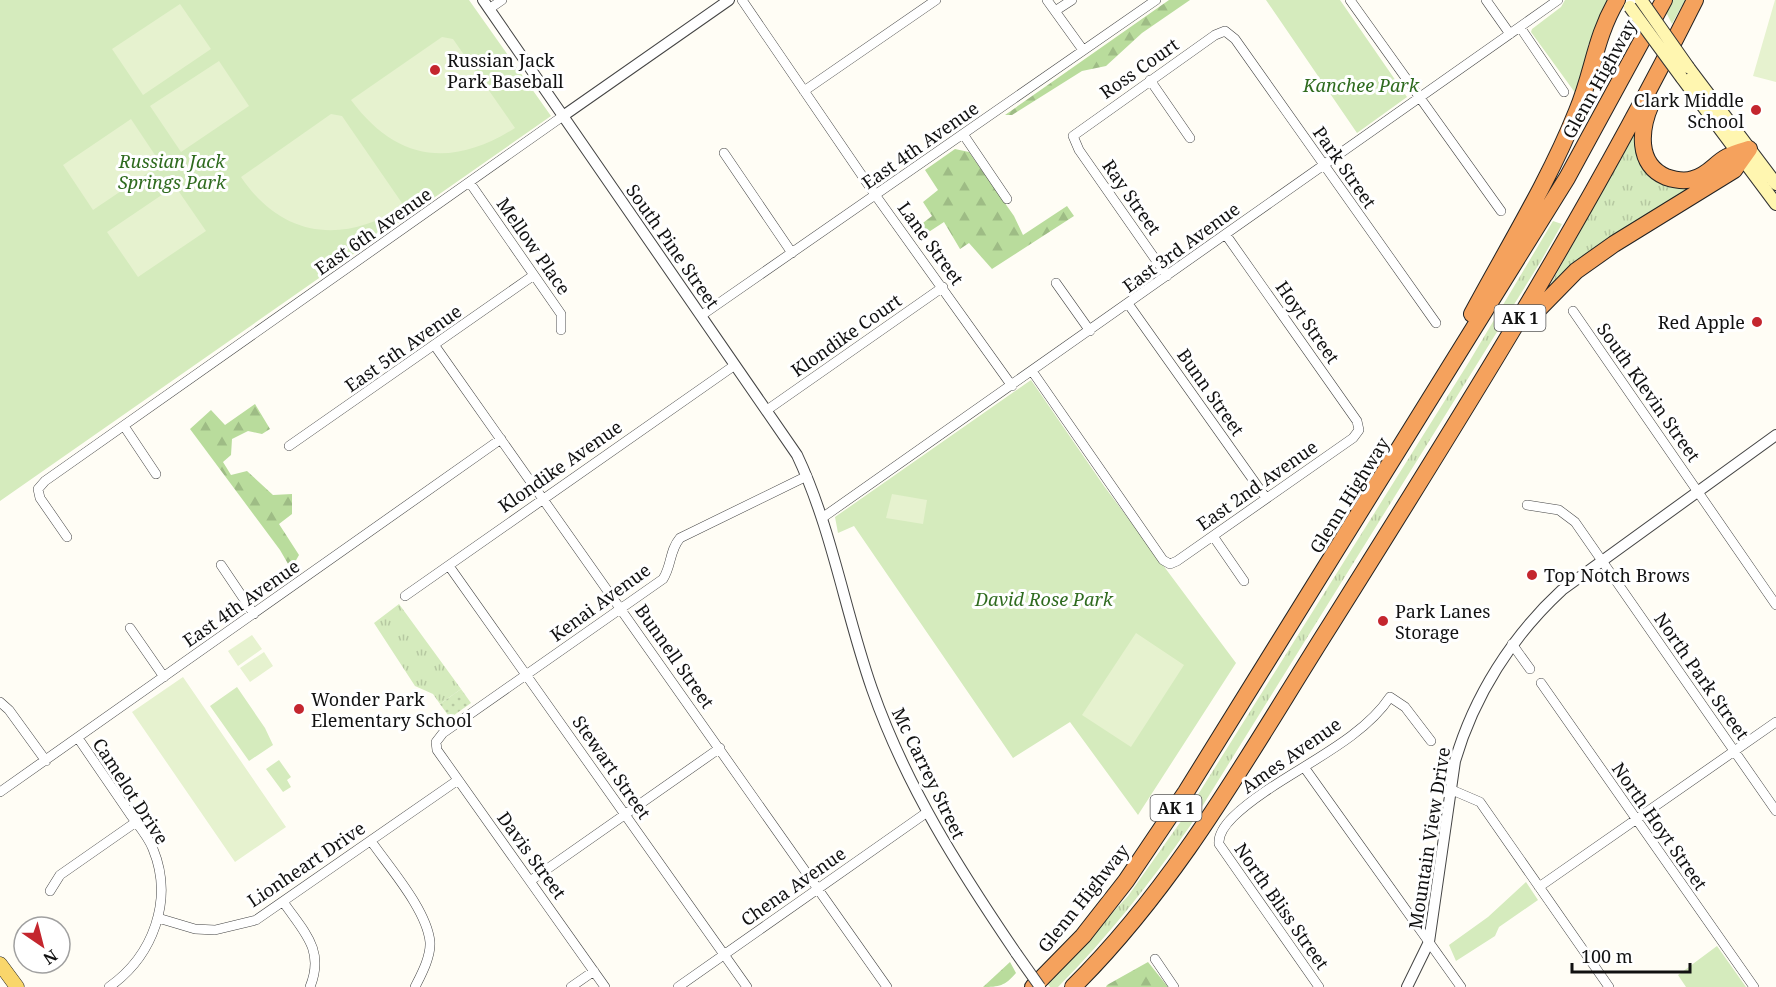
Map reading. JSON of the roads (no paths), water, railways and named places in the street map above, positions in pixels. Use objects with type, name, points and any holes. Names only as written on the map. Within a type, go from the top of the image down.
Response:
[{"type":"highway","name":"Glenn Highway","points":[[1033,987],[1083,936],[1133,872],[1192,782],[1567,178],[1664,0]]},
{"type":"highway","points":[[1695,0],[1648,111],[1643,132],[1645,156],[1661,174],[1682,181],[1702,176],[1725,157],[1743,154]]},
{"type":"highway","name":"AK 1","points":[[1073,987],[1152,899],[1219,806],[1426,473],[1613,158],[1695,0]]},
{"type":"highway","points":[[1413,429],[1552,167],[1578,109],[1599,36],[1628,2]]},
{"type":"highway","points":[[1426,473],[1528,320],[1545,300],[1593,258],[1737,169],[1743,154]]},
{"type":"main road","points":[[1628,2],[1688,67],[1776,204]]},
{"type":"main road","points":[[1628,2],[1682,78],[1743,154],[1776,184]]},
{"type":"main road","points":[[0,964],[17,987]]},
{"type":"street","points":[[486,5],[502,0]]},
{"type":"street","name":"East 6th Avenue","points":[[67,537],[40,498],[38,489],[45,481],[729,0]]},
{"type":"street","name":"Lane Street","points":[[742,0],[876,196],[1012,386]]},
{"type":"street","points":[[804,91],[936,0]]},
{"type":"street","points":[[1047,0],[1083,50]]},
{"type":"street","points":[[1055,11],[1072,0]]},
{"type":"street","name":"East 4th Avenue","points":[[702,315],[1156,0]]},
{"type":"street","points":[[1350,0],[1501,211]]},
{"type":"street","points":[[1486,0],[1510,34]]},
{"type":"street","name":"East 3rd Avenue","points":[[822,518],[1558,0]]},
{"type":"street","name":"South Pine Street","points":[[486,5],[797,455],[822,518]]},
{"type":"street","points":[[1520,27],[1564,92]]},
{"type":"street","name":"Ross Court","points":[[1073,136],[1215,35],[1226,31]]},
{"type":"street","name":"Park Street","points":[[1226,31],[1235,39],[1436,323]]},
{"type":"street","points":[[1150,80],[1190,138]]},
{"type":"street","points":[[963,134],[1007,200]]},
{"type":"street","name":"Ray Street","points":[[1073,136],[1079,150],[1167,276]]},
{"type":"street","points":[[724,153],[792,253]]},
{"type":"street","name":"Mellow Place","points":[[470,183],[561,314],[561,330]]},
{"type":"street","name":"Hoyt Street","points":[[1226,235],[1357,421],[1359,430]]},
{"type":"street","name":"East 5th Avenue","points":[[289,446],[534,275]]},
{"type":"street","points":[[1056,283],[1090,331]]},
{"type":"street","name":"Klondike Court","points":[[767,410],[943,287]]},
{"type":"street","name":"Bunn Street","points":[[1129,304],[1266,498]]},
{"type":"street","name":"South Klevin Street","points":[[1573,311],[1776,605]]},
{"type":"street","name":"Bunnell Street","points":[[435,346],[887,987]]},
{"type":"street","name":"Klondike Avenue","points":[[405,596],[543,497],[735,365]]},
{"type":"street","name":"East 2nd Avenue","points":[[1032,372],[1164,560],[1170,564],[1353,438],[1359,430]]},
{"type":"street","points":[[123,426],[156,474]]},
{"type":"street","name":"Mountain View Drive","points":[[1407,987],[1430,942],[1455,761],[1468,722],[1512,644],[1534,615],[1562,590],[1776,435]]},
{"type":"street","name":"East 4th Avenue","points":[[0,792],[501,439]]},
{"type":"street","name":"Kenai Avenue","points":[[436,742],[443,734],[663,579],[669,570],[672,548],[680,538],[807,476]]},
{"type":"street","name":"North Park Street","points":[[1527,505],[1549,507],[1568,515],[1776,811]]},
{"type":"street","name":"Mc Carrey Street","points":[[822,518],[874,694],[894,748],[926,813],[958,868],[1040,987]]},
{"type":"street","points":[[1213,536],[1244,581]]},
{"type":"street","points":[[221,566],[254,614]]},
{"type":"street","name":"Stewart Street","points":[[449,566],[747,987]]},
{"type":"street","points":[[130,628],[164,677]]},
{"type":"street","points":[[1512,644],[1530,669]]},
{"type":"street","name":"North Hoyt Street","points":[[1540,683],[1754,987]]},
{"type":"street","name":"Ames Avenue","points":[[1219,844],[1221,833],[1231,818],[1376,714],[1390,697],[1405,707],[1431,741]]},
{"type":"street","points":[[0,702],[9,710],[46,761]]},
{"type":"street","points":[[1539,887],[1776,722]]},
{"type":"street","name":"Camelot Drive","points":[[78,738],[153,849],[161,886],[159,918],[152,941],[138,960],[109,987]]},
{"type":"street","name":"Davis Street","points":[[436,742],[437,750],[605,987]]},
{"type":"street","points":[[530,881],[720,748]]},
{"type":"street","points":[[1304,767],[1461,987]]},
{"type":"street","name":"Lionheart Drive","points":[[159,918],[195,929],[215,930],[256,920],[284,903],[458,780]]},
{"type":"street","points":[[1452,790],[1480,802],[1610,987]]},
{"type":"street","name":"Chena Avenue","points":[[678,987],[926,813]]},
{"type":"street","points":[[50,891],[60,875],[135,822]]},
{"type":"street","points":[[371,841],[425,923],[430,944],[415,987]]},
{"type":"street","name":"North Bliss Street","points":[[1219,844],[1319,987]]},
{"type":"street","points":[[284,903],[311,942],[316,959],[310,987]]},
{"type":"street","points":[[1155,959],[1174,987]]},
{"type":"street","points":[[571,987],[594,970]]},
{"type":"place","name":"Russian Jack Park Baseball","points":[[435,70]]},
{"type":"place","name":"Clark Middle School","points":[[1756,110]]},
{"type":"place","name":"Red Apple","points":[[1757,322]]},
{"type":"place","name":"Top Notch Brows","points":[[1532,575]]},
{"type":"place","name":"Park Lanes Storage","points":[[1383,621]]},
{"type":"place","name":"Wonder Park Elementary School","points":[[299,709]]},
{"type":"park label","name":"Kanchee Park","points":[[1361,85]]},
{"type":"park label","name":"Russian Jack Springs Park","points":[[172,171]]},
{"type":"park label","name":"David Rose Park","points":[[1044,599]]}]
